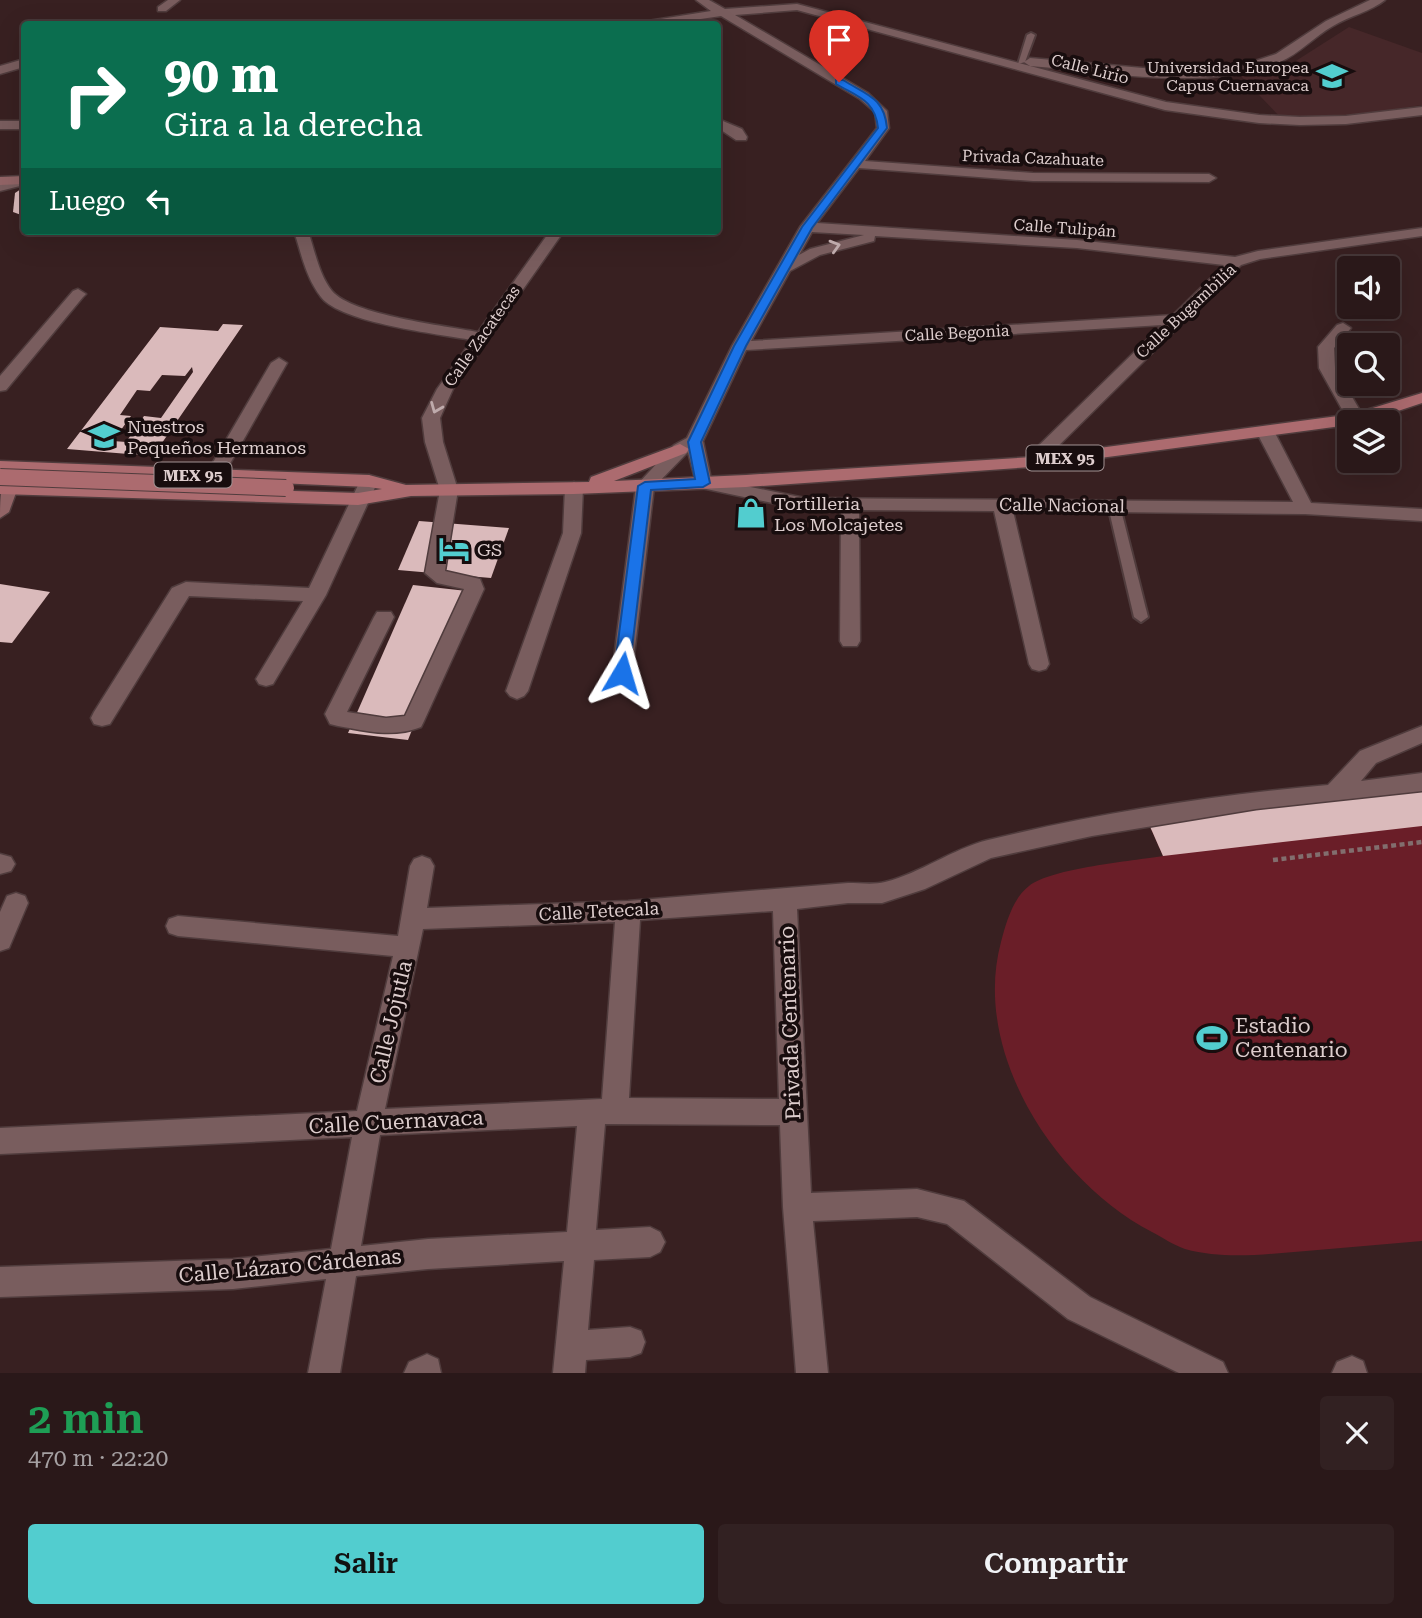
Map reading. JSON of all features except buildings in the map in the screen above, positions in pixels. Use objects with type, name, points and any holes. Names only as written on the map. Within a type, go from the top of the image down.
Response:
[{"type":"main road","name":"MEX 95","points":[[1384,410],[1422,398]]},
{"type":"main road","name":"MEX 95","points":[[3,484],[364,490],[645,486],[1032,462],[1337,422]]},
{"type":"main road","points":[[574,488],[687,445]]},
{"type":"main road","name":"MEX 95","points":[[8,466],[214,476],[364,490]]},
{"type":"main road","points":[[3,484],[364,490]]},
{"type":"street","points":[[162,9],[175,0]]},
{"type":"street","points":[[622,673],[645,486],[687,445],[807,227],[883,128],[881,111],[874,103],[701,0]]},
{"type":"street","points":[[990,60],[1191,72],[1240,68],[1278,58],[1323,27],[1357,8],[1380,0]]},
{"type":"street","name":"Calle Lirio","points":[[669,21],[794,4],[1165,106],[1258,119],[1346,120],[1422,111]]},
{"type":"street","points":[[0,70],[21,64]]},
{"type":"street","points":[[0,125],[21,125]]},
{"type":"street","points":[[721,125],[741,135],[737,138],[721,132]]},
{"type":"street","name":"Privada Cazahuate","points":[[857,164],[951,173],[1140,179],[1209,178]]},
{"type":"street","points":[[0,181],[21,180]]},
{"type":"street","points":[[0,187],[21,181]]},
{"type":"street","name":"Calle Tulipán","points":[[807,227],[1077,244],[1237,262]]},
{"type":"street","name":"Calle Bugambilia","points":[[1032,462],[1174,320],[1237,262],[1258,255],[1422,232]]},
{"type":"street","name":"Calle Tulipán","points":[[782,269],[815,252],[890,234]]},
{"type":"street","points":[[302,235],[322,288],[333,302],[353,311],[480,337]]},
{"type":"street","name":"Calle Zacatecas","points":[[449,490],[434,442],[431,418],[444,388],[554,235]]},
{"type":"street","points":[[0,386],[78,293]]},
{"type":"street","name":"Calle Begonia","points":[[740,346],[1174,320]]},
{"type":"street","points":[[1343,328],[1326,346],[1326,368],[1351,410]]},
{"type":"street","points":[[214,476],[279,363]]},
{"type":"street","points":[[1266,433],[1305,508]]},
{"type":"street","points":[[687,445],[703,483]]},
{"type":"street","points":[[0,512],[8,466]]},
{"type":"street","name":"Calle Nacional","points":[[703,483],[805,504],[1305,508],[1422,515]]},
{"type":"street","points":[[517,691],[572,533],[574,488]]},
{"type":"street","points":[[266,679],[316,595],[352,522],[364,490]]},
{"type":"street","points":[[384,617],[338,708],[338,718],[395,726],[404,726],[413,721],[474,589],[468,581],[444,579],[435,573],[449,490]]},
{"type":"street","points":[[850,504],[850,641]]},
{"type":"street","points":[[1002,504],[1039,664]]},
{"type":"street","points":[[102,718],[179,593],[186,589],[316,595]]},
{"type":"street","points":[[1334,793],[1368,757],[1422,734]]},
{"type":"street","name":"Privada Centenario","points":[[812,1373],[797,1207],[785,900],[848,893],[883,893],[917,882],[986,850],[1091,827],[1256,800],[1422,782]]},
{"type":"street","name":"Calle Jojutla","points":[[324,1373],[368,1123],[408,947],[422,866]]},
{"type":"street","name":"Calle Tetecala","points":[[413,919],[628,911],[785,900]]},
{"type":"street","points":[[0,941],[16,903]]},
{"type":"street","points":[[628,911],[603,1112],[579,1244],[571,1359],[630,1342]]},
{"type":"street","points":[[178,926],[408,947]]},
{"type":"street","name":"Calle Cuernavaca","points":[[0,1141],[603,1112],[793,1112]]},
{"type":"street","points":[[797,1207],[917,1203],[954,1211],[1079,1308],[1212,1373]]},
{"type":"street","name":"Calle Lázaro Cárdenas","points":[[0,1282],[233,1274],[344,1261],[579,1244],[650,1242]]},
{"type":"lane","points":[[1021,62],[1031,35]]},
{"type":"lane","points":[[1115,506],[1141,617]]},
{"type":"path","points":[[1273,860],[1422,842]]},
{"type":"shaded area","name":"Universidad Europea Capus Cuernavaca","points":[[1349,27],[1422,53],[1422,105],[1371,113],[1283,120],[1238,73],[1291,64]]},
{"type":"shaded area","name":"Estadio Centenario","points":[[1422,787],[1422,1241],[1260,1255],[1215,1254],[1176,1245],[1117,1210],[1084,1181],[1054,1148],[1029,1110],[1010,1069],[998,1027],[995,984],[1003,935],[1011,911],[1023,891],[1055,874],[1163,856],[1148,822]]},
{"type":"place","name":"Universidad Europea Capus Cuernavaca","points":[[1332,76]]},
{"type":"place","name":"Nuestros Pequeños Hermanos","points":[[104,436]]},
{"type":"place","name":"Tortilleria Los Molcajetes","points":[[751,513]]},
{"type":"place","name":"GS","points":[[454,549]]},
{"type":"place","name":"Estadio Centenario","points":[[1212,1038]]},
{"type":"route","points":[[622,673],[645,486],[703,483],[694,442],[740,346],[807,227],[883,128],[881,111],[874,103],[839,82]]}]
